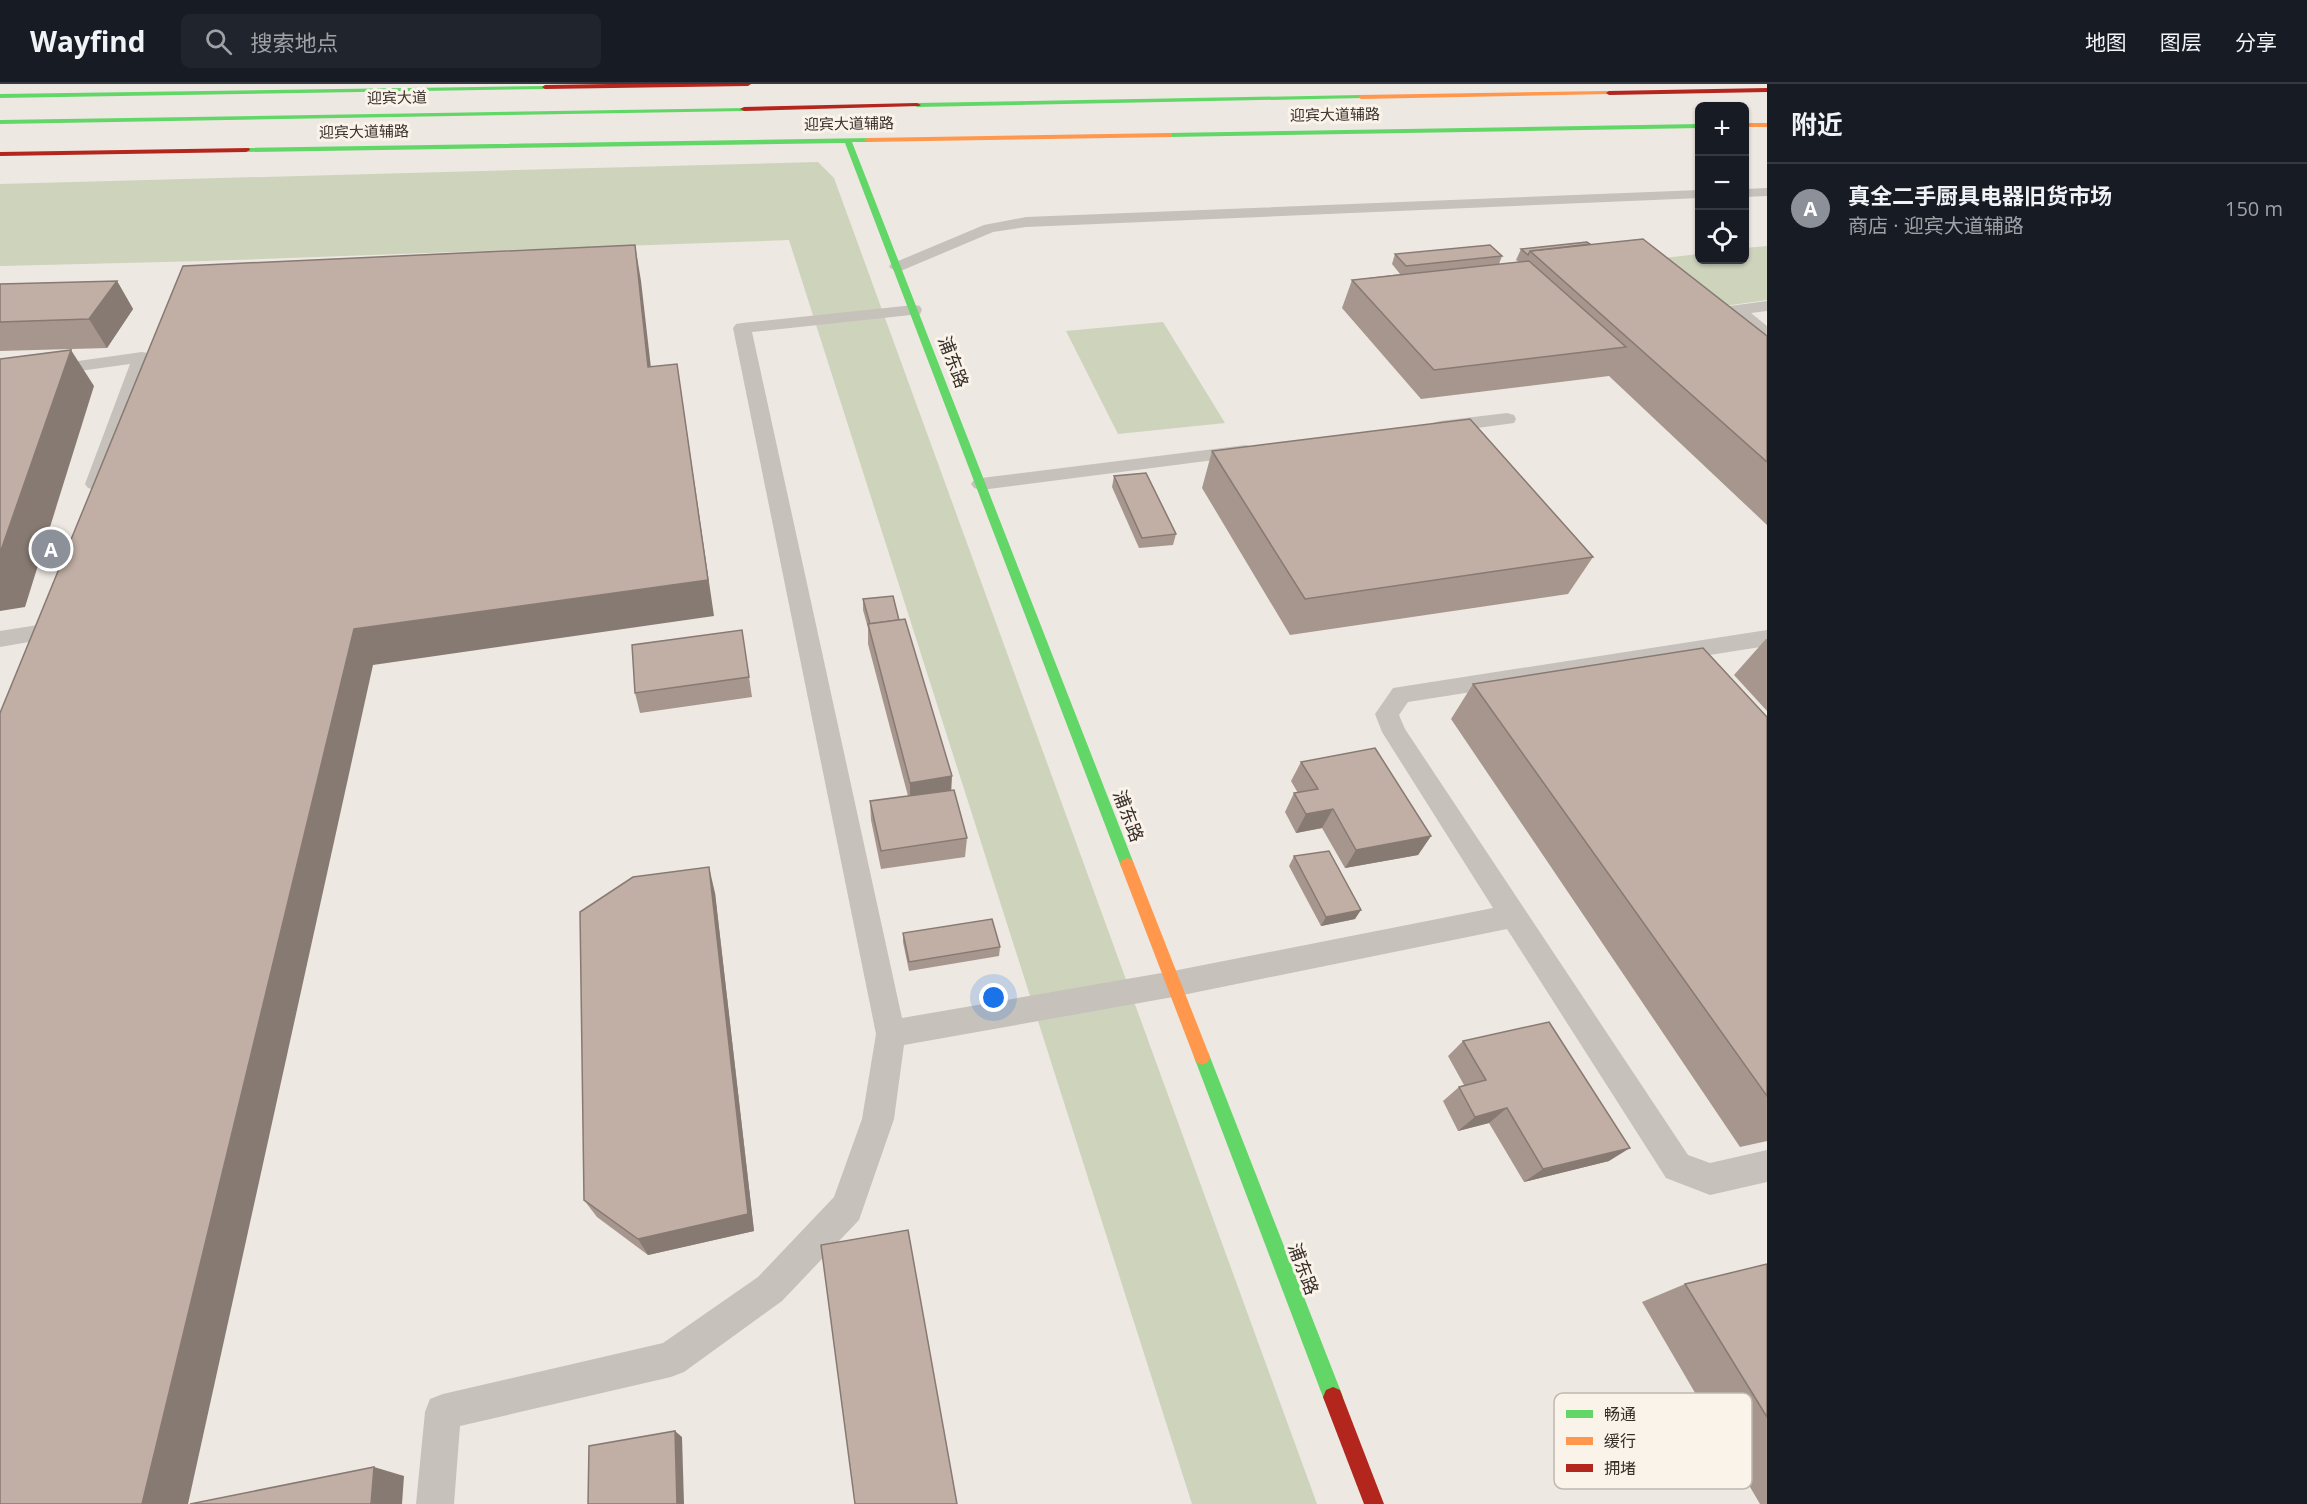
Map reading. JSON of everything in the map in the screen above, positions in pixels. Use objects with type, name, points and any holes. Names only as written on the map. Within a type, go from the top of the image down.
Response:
[{"type":"main road","points":[[155,84],[386,90]]},
{"type":"main road","name":"迎宾大道","points":[[0,96],[748,84]]},
{"type":"main road","name":"迎宾大道","points":[[0,122],[1767,90]]},
{"type":"main road","points":[[1207,100],[1428,109],[1767,104]]},
{"type":"main road","points":[[0,136],[348,127],[491,113]]},
{"type":"main road","points":[[1749,126],[1767,125]]},
{"type":"main road","name":"迎宾大道辅路","points":[[0,154],[1695,126]]},
{"type":"main road","name":"浦东路","points":[[848,141],[1374,1504]]},
{"type":"lane","points":[[1749,193],[1767,192]]},
{"type":"lane","points":[[897,267],[989,228],[1026,222],[1695,194]]},
{"type":"lane","points":[[1767,306],[1737,310],[1767,334]]},
{"type":"lane","points":[[435,1504],[442,1412],[671,1359],[770,1289],[847,1208],[878,1119],[891,1034],[742,328],[914,310]]},
{"type":"lane","points":[[0,377],[142,357],[88,500]]},
{"type":"lane","points":[[1424,429],[1507,419]]},
{"type":"lane","points":[[981,484],[1259,449]]},
{"type":"lane","points":[[0,639],[35,643],[47,611]]},
{"type":"lane","points":[[1767,639],[1401,694],[1387,714],[1394,732],[1677,1167],[1710,1179],[1767,1166]]},
{"type":"lane","points":[[891,1034],[1173,984],[1514,916]]},
{"type":"green space","points":[[818,162],[834,178],[1317,1504],[1192,1504],[789,240],[0,266],[0,184]]},
{"type":"green space","points":[[1767,246],[1767,300],[1717,307],[1655,259],[1695,254],[1695,264],[1749,264],[1749,248]]},
{"type":"green space","points":[[1163,322],[1225,423],[1118,434],[1066,331]]},
{"type":"building","points":[[1643,239],[1767,336],[1767,462],[1530,251]]},
{"type":"building","points":[[1587,242],[1590,244],[1530,251],[1528,255],[1521,249]]},
{"type":"building","points":[[635,245],[648,367],[677,364],[708,580],[354,629],[142,1504],[0,1504],[0,713],[183,266]]},
{"type":"building","points":[[1490,245],[1502,256],[1406,266],[1395,254]]},
{"type":"building","points":[[1529,261],[1626,347],[1434,370],[1352,280]]},
{"type":"building","points":[[117,281],[89,319],[0,322],[0,284]]},
{"type":"building","points":[[71,350],[0,553],[0,359]]},
{"type":"building","points":[[1470,419],[1593,557],[1305,599],[1212,451]]},
{"type":"building","points":[[1146,473],[1176,534],[1142,538],[1114,476]]},
{"type":"building","points":[[893,596],[899,620],[870,624],[863,599]]},
{"type":"building","points":[[905,619],[952,776],[910,783],[868,624]]},
{"type":"building","points":[[742,630],[749,677],[635,693],[632,645]]},
{"type":"building","points":[[1703,648],[1767,717],[1767,1096],[1473,684]]},
{"type":"building","points":[[1375,748],[1431,836],[1356,850],[1333,809],[1306,814],[1294,793],[1318,789],[1301,762]]},
{"type":"building","points":[[954,790],[967,838],[881,851],[870,801]]},
{"type":"building","points":[[1329,851],[1361,910],[1326,917],[1294,856]]},
{"type":"building","points":[[709,867],[748,1214],[638,1239],[584,1200],[580,912],[633,877]]},
{"type":"building","points":[[992,919],[1000,947],[909,962],[903,933]]},
{"type":"building","points":[[1549,1022],[1630,1148],[1543,1169],[1507,1108],[1475,1117],[1459,1087],[1486,1080],[1463,1041]]},
{"type":"building","points":[[908,1230],[957,1504],[855,1504],[821,1245]]},
{"type":"building","points":[[1767,1264],[1767,1417],[1685,1284]]},
{"type":"building","points":[[675,1431],[677,1504],[588,1504],[589,1446]]},
{"type":"building","points":[[374,1467],[371,1504],[190,1504]]},
{"type":"traffic: fast","points":[[0,96],[545,87]]},
{"type":"traffic: fast","points":[[917,105],[1361,97]]},
{"type":"traffic: fast","points":[[0,122],[744,109]]},
{"type":"traffic: fast","points":[[1169,135],[1695,126]]},
{"type":"traffic: fast","points":[[246,150],[868,140]]},
{"type":"traffic: fast","points":[[848,141],[1127,864]]},
{"type":"traffic: fast","points":[[1202,1057],[1333,1397]]},
{"type":"traffic: slow","points":[[1361,97],[1609,93]]},
{"type":"traffic: slow","points":[[1749,125],[1767,125]]},
{"type":"traffic: slow","points":[[868,140],[1169,135]]},
{"type":"traffic: slow","points":[[1127,864],[1202,1057]]},
{"type":"traffic: jam","points":[[545,87],[748,84]]},
{"type":"traffic: jam","points":[[1609,93],[1767,90]]},
{"type":"traffic: jam","points":[[744,109],[917,105]]},
{"type":"traffic: jam","points":[[0,154],[246,150]]},
{"type":"traffic: jam","points":[[1333,1397],[1374,1504]]},
{"type":"place","name":"真全二手厨具电器旧货市场","points":[[51,549]]}]
